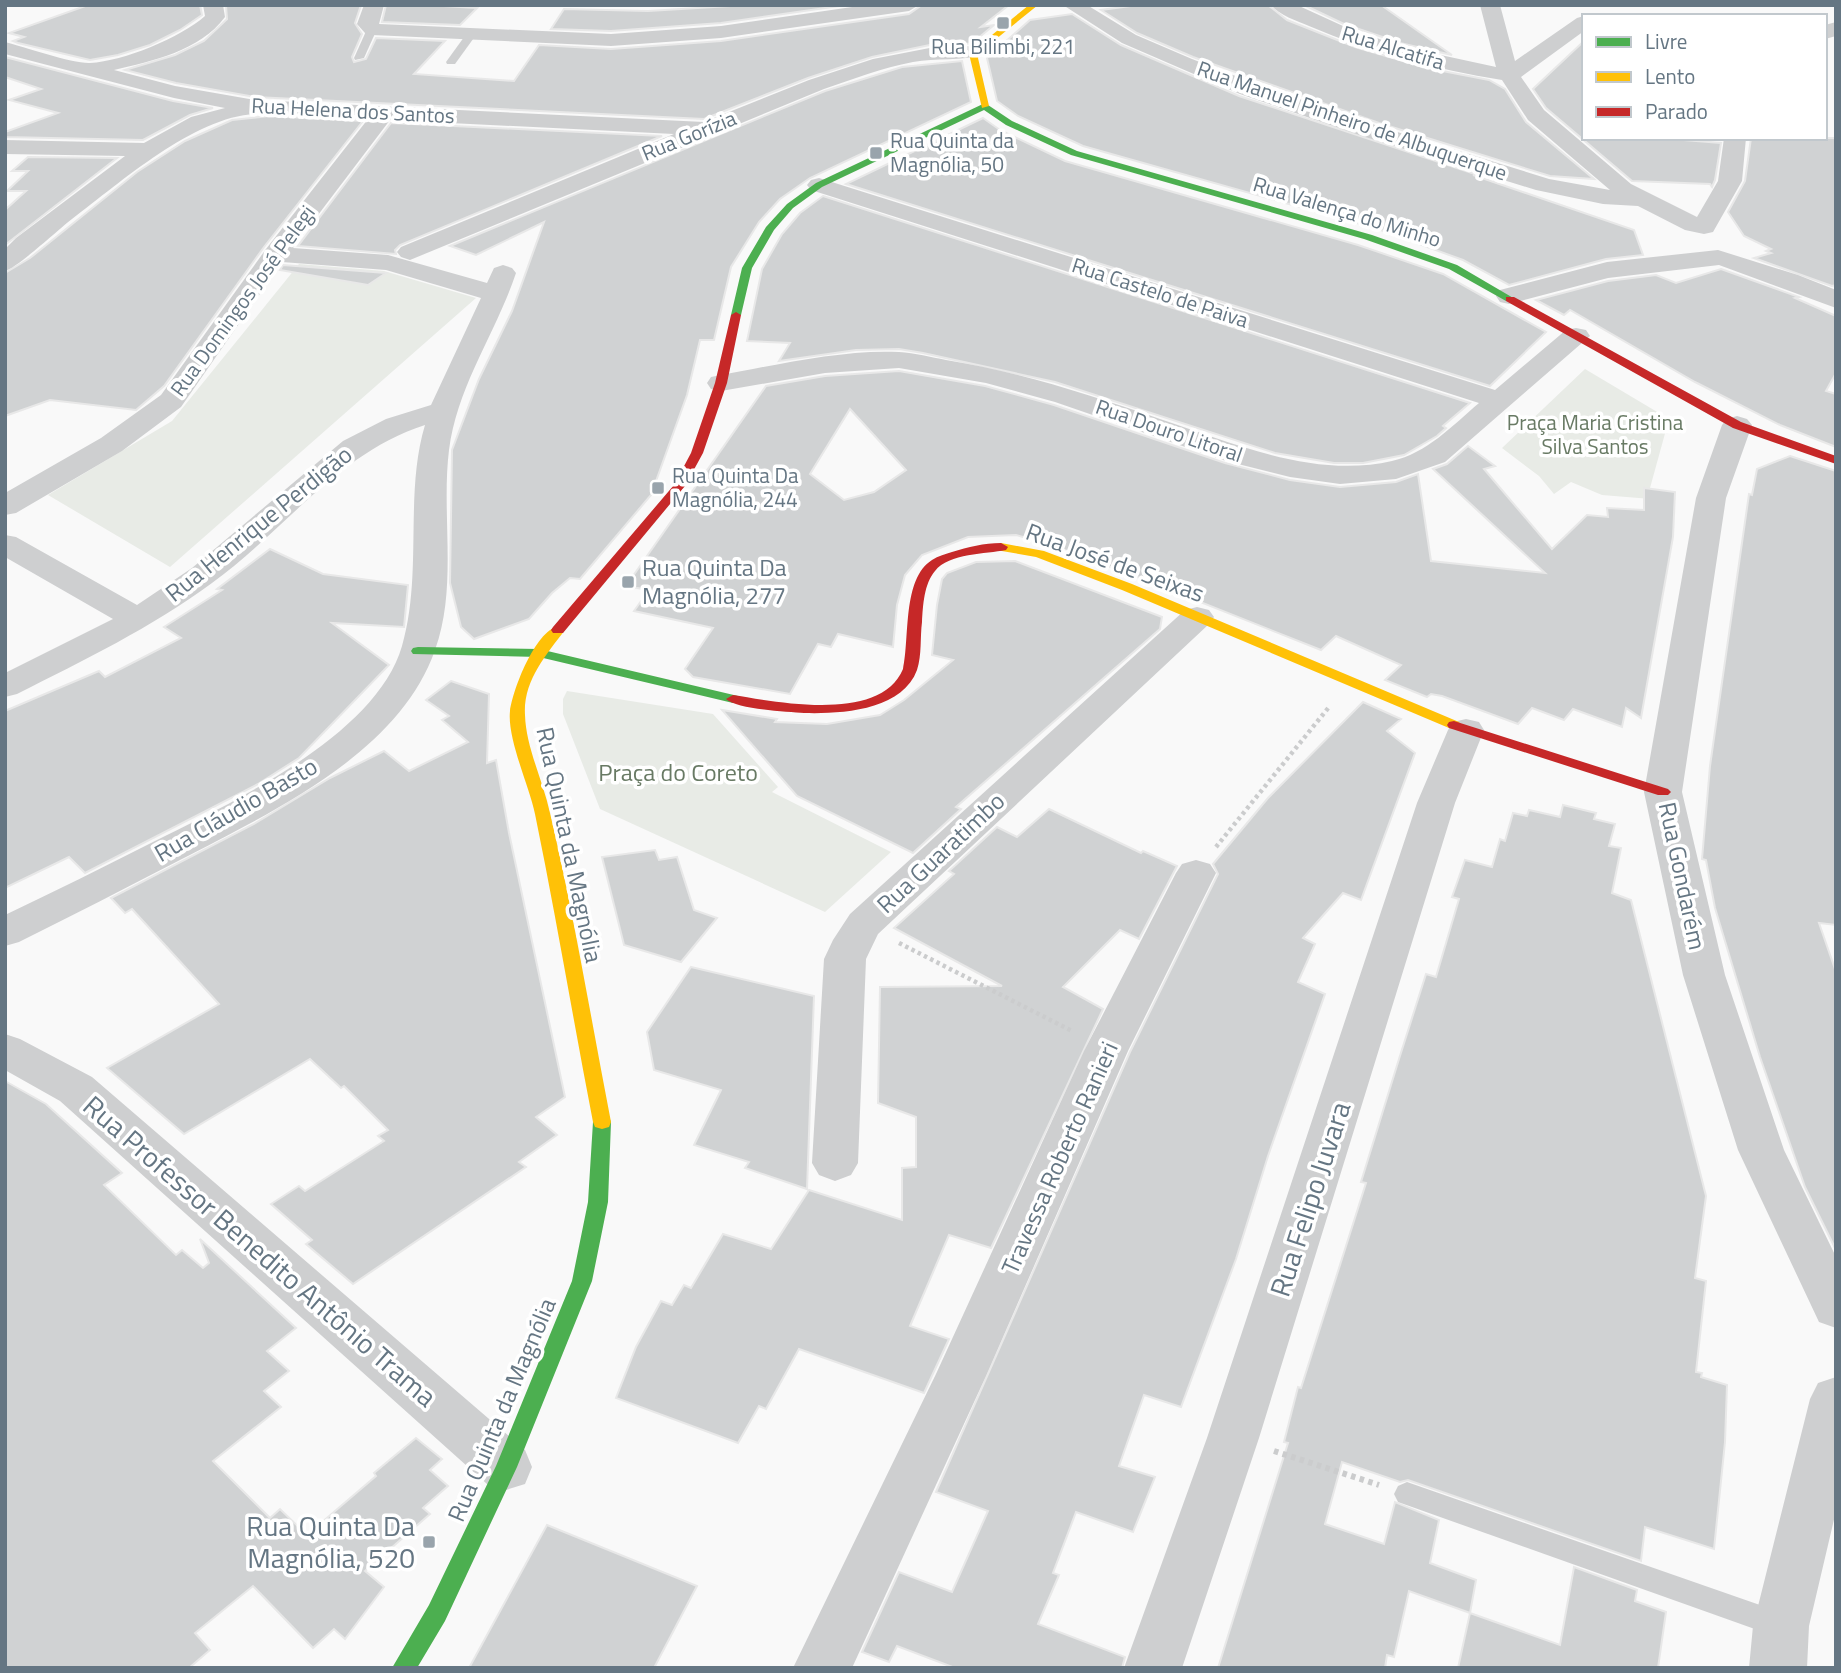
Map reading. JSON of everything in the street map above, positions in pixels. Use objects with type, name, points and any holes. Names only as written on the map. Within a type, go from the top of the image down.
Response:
[{"type":"street","points":[[89,69],[183,42],[203,30],[215,17],[213,5]]},
{"type":"street","points":[[374,5],[367,24],[372,29],[558,39],[637,38],[721,32],[909,5]]},
{"type":"street","points":[[985,106],[974,58],[980,47],[1034,5]]},
{"type":"street","name":"Rua Manuel Pinheiro de Albuquerque","points":[[1073,5],[1129,39],[1248,89],[1544,185],[1630,196]]},
{"type":"street","name":"Rua Alcatifa","points":[[1281,5],[1335,31],[1417,59],[1509,75]]},
{"type":"street","points":[[1490,5],[1509,75],[1536,115],[1630,196],[1734,243],[1732,258]]},
{"type":"street","points":[[637,38],[643,16]]},
{"type":"street","points":[[1509,75],[1582,24]]},
{"type":"street","name":"Rua Gorízia","points":[[410,252],[842,76],[934,52],[980,47]]},
{"type":"street","name":"Rua Helena dos Santos","points":[[5,48],[184,95],[255,107],[707,129]]},
{"type":"street","name":"Rua Quinta da Magnólia","points":[[404,1668],[437,1613],[506,1467],[582,1281],[598,1202],[602,1120],[542,811],[523,746],[517,713],[525,677],[539,653],[679,486],[697,453],[721,383],[747,268],[770,229],[790,206],[819,185],[985,106]]},
{"type":"street","name":"Rua Valença do Minho","points":[[985,106],[1009,123],[1074,153],[1411,250],[1454,267],[1737,425],[1836,460]]},
{"type":"street","points":[[5,262],[15,242],[148,150],[199,122],[255,107]]},
{"type":"street","name":"Rua Domingos José Pelegi","points":[[5,506],[99,453],[149,420],[171,401],[275,254],[384,113]]},
{"type":"street","points":[[1699,226],[1730,181],[1735,140]]},
{"type":"street","points":[[5,147],[148,150]]},
{"type":"street","name":"Rua Castelo de Paiva","points":[[819,185],[1501,401]]},
{"type":"street","points":[[1630,196],[1633,212],[1664,238],[1732,258],[1836,300]]},
{"type":"street","points":[[1607,270],[1664,238],[1674,226],[1699,226]]},
{"type":"street","name":"Rua Cláudio Basto","points":[[5,932],[282,789],[344,746],[391,700],[418,651],[432,575],[434,451],[443,411],[499,284],[388,263],[275,254]]},
{"type":"street","points":[[1510,296],[1607,270],[1732,258]]},
{"type":"street","points":[[1793,282],[1836,287]]},
{"type":"street","name":"Rua Douro Litoral","points":[[721,383],[825,365],[899,360],[988,375],[1065,396],[1237,455],[1290,468],[1340,475],[1396,470],[1434,456],[1576,336]]},
{"type":"street","name":"Rua Henrique Perdigão","points":[[5,687],[138,619],[203,575],[353,447],[377,431],[408,419],[443,411]]},
{"type":"street","name":"Rua Gondarém","points":[[1737,425],[1711,498],[1663,792],[1704,975],[1761,1150],[1836,1308]]},
{"type":"street","points":[[5,544],[138,619]]},
{"type":"street","name":"Rua José de Seixas","points":[[418,651],[539,653],[671,686],[773,705],[827,709],[864,703],[890,691],[904,680],[911,667],[917,605],[924,576],[934,564],[949,556],[990,547],[1016,548],[1040,554],[1197,617],[1466,730],[1663,792]]},
{"type":"street","name":"Rua Guaratimbo","points":[[835,1163],[845,959],[853,940],[864,924],[1197,617]]},
{"type":"street","name":"Rua Felipo Juvara","points":[[1153,1668],[1233,1438],[1436,803],[1466,730]]},
{"type":"street","name":"Travessa Roberto Ranieri","points":[[822,1668],[961,1376],[1107,1051],[1196,873]]},
{"type":"street","name":"Rua Professor Benedito Antônio Trama","points":[[5,1050],[76,1089],[506,1467]]},
{"type":"street","points":[[1779,1647],[1836,1399]]},
{"type":"lane","points":[[359,58],[372,29]]},
{"type":"lane","points":[[450,62],[471,35]]},
{"type":"lane","points":[[1407,1494],[1779,1647]]},
{"type":"path","points":[[1196,873],[1350,681]]},
{"type":"path","points":[[864,924],[1107,1051]]},
{"type":"path","points":[[1233,1438],[1407,1494]]},
{"type":"green space","points":[[299,264],[384,271],[476,298],[170,567],[48,495],[172,421]]},
{"type":"green space","name":"Praça Maria Cristina Silva Santos","points":[[1585,369],[1669,419],[1650,488],[1651,499],[1602,495],[1571,482],[1554,494],[1539,476],[1502,448]]},
{"type":"green space","name":"Praça do Coreto","points":[[567,691],[713,714],[778,787],[772,792],[891,852],[825,912],[600,809],[563,714],[563,699]]},
{"type":"building","points":[[88,5],[200,5],[202,15],[150,45],[90,60],[18,43],[13,41],[24,37],[9,33]]},
{"type":"building","points":[[226,5],[361,5],[355,23],[362,34],[352,57],[354,62],[366,59],[376,38],[445,41],[414,74],[514,81],[539,45],[611,49],[721,41],[909,14],[922,5],[1009,5],[981,27],[994,25],[971,44],[944,42],[872,57],[808,78],[704,119],[255,97],[176,83],[125,70],[175,55],[204,41],[227,19]]},
{"type":"building","points":[[386,5],[477,8],[460,25],[382,22]]},
{"type":"building","points":[[747,5],[846,5],[721,23],[611,31],[551,29],[564,9],[648,11]]},
{"type":"building","points":[[1138,5],[1268,5],[1287,20],[1355,47],[1427,68],[1489,80],[1505,89],[1526,122],[1594,179],[1550,176],[1379,123],[1193,57],[1137,33],[1101,10]]},
{"type":"building","points":[[1304,5],[1381,5],[1452,55],[1400,43],[1344,24]]},
{"type":"building","points":[[1072,14],[1121,45],[1239,96],[1634,230],[1643,255],[1606,259],[1509,285],[1463,260],[1378,229],[1083,146],[1018,116],[997,101],[987,58],[1030,20]]},
{"type":"building","points":[[1582,43],[1582,139],[1546,108],[1533,89]]},
{"type":"building","points":[[5,57],[173,101],[213,108],[190,115],[143,140],[5,137],[5,132],[58,113],[9,100],[41,89],[5,77]]},
{"type":"building","points":[[962,61],[971,102],[810,178],[780,199],[759,222],[731,267],[714,340],[700,340],[687,395],[651,495],[580,579],[570,578],[552,593],[529,619],[474,639],[461,627],[450,583],[452,450],[479,379],[512,311],[544,222],[476,255],[450,246],[825,91],[902,67]]},
{"type":"building","points":[[269,116],[363,121],[264,247],[164,386],[136,410],[50,400],[5,416],[5,273],[30,258],[137,172],[185,141],[232,120]]},
{"type":"building","points":[[983,118],[1000,130],[1065,161],[1358,245],[1443,274],[1546,332],[1490,386],[846,184]]},
{"type":"building","points":[[391,123],[662,136],[400,245],[395,250],[396,254],[298,246]]},
{"type":"building","points":[[1836,138],[1836,285],[1832,286],[1754,258],[1771,253],[1766,251],[1771,249],[1744,236],[1728,212],[1745,181],[1751,140]]},
{"type":"building","points":[[1584,140],[1684,140],[1721,143],[1712,187],[1710,184],[1632,181]]},
{"type":"building","points":[[28,157],[117,158],[5,245],[5,210],[26,191],[7,191],[28,171],[12,171]]},
{"type":"building","points":[[823,196],[1470,403],[1443,426],[1446,428],[1437,436],[1404,455],[1363,463],[1334,463],[1275,453],[1055,382],[923,353],[899,349],[856,350],[779,361],[790,343],[747,341],[762,269],[782,234],[800,213]]},
{"type":"building","points":[[283,265],[386,273],[368,285],[280,270]]},
{"type":"building","points":[[1721,269],[1799,297],[1795,298],[1836,316],[1836,373],[1826,391],[1836,394],[1836,447],[1780,425],[1695,382],[1570,310],[1564,315],[1536,300],[1608,281],[1656,275],[1676,283]]},
{"type":"building","points":[[899,371],[985,386],[1054,405],[1225,463],[1290,480],[1340,487],[1396,482],[1418,474],[1431,561],[1545,573],[1433,469],[1447,464],[1468,446],[1495,466],[1484,469],[1552,549],[1587,515],[1608,517],[1607,508],[1644,510],[1644,488],[1675,492],[1673,537],[1641,718],[1626,708],[1622,727],[1573,709],[1564,720],[1532,708],[1518,724],[1442,696],[1431,694],[1427,697],[1385,680],[1401,665],[1336,636],[1321,650],[1140,578],[1016,535],[968,537],[922,555],[905,575],[897,605],[893,647],[838,634],[831,647],[818,644],[790,694],[693,677],[685,669],[713,628],[634,611],[649,590],[626,586],[766,386],[825,376]],"holes":[[[850,409],[906,470],[874,492],[844,500],[810,474]]]},
{"type":"building","points":[[1790,456],[1836,471],[1836,925],[1819,923],[1836,972],[1836,1250],[1805,1187],[1760,1057],[1715,908],[1706,860],[1702,859],[1710,766],[1749,494],[1752,495],[1757,469]]},
{"type":"building","points":[[270,549],[323,574],[408,585],[404,627],[332,623],[389,665],[299,758],[258,784],[85,873],[69,857],[5,888],[5,711],[99,671],[105,677],[181,638],[164,627],[222,590],[217,589]]},
{"type":"building","points":[[1015,561],[1162,617],[1160,629],[956,807],[961,809],[913,853],[797,796],[722,710],[777,719],[775,722],[827,724],[880,715],[904,700],[953,660],[932,655],[937,605],[942,579],[947,573],[976,562]]},
{"type":"building","points":[[451,681],[489,694],[487,763],[496,760],[565,1097],[536,1117],[557,1135],[519,1162],[526,1167],[353,1284],[306,1244],[312,1240],[271,1204],[299,1186],[305,1191],[384,1141],[378,1136],[388,1130],[344,1086],[341,1088],[310,1059],[184,1134],[107,1068],[219,1004],[132,909],[125,913],[111,898],[254,824],[330,778],[384,751],[409,771],[468,742],[442,720],[449,716],[426,700]]},
{"type":"building","points":[[1363,702],[1401,719],[1387,731],[1415,753],[1361,900],[1343,893],[1303,938],[1315,944],[1298,982],[1325,994],[1268,1156],[1236,1259],[1181,1407],[1144,1395],[1119,1466],[1155,1477],[1133,1532],[1076,1512],[1053,1573],[1059,1575],[1038,1624],[1125,1657],[1122,1668],[955,1668],[897,1646],[889,1662],[862,1652],[899,1572],[952,1592],[988,1511],[936,1492],[1130,1052],[1218,874],[1213,864],[1268,798]]},
{"type":"building","points":[[1563,805],[1596,813],[1594,819],[1615,824],[1609,846],[1621,848],[1612,893],[1631,900],[1706,1196],[1695,1278],[1706,1281],[1696,1372],[1702,1373],[1701,1377],[1727,1385],[1725,1442],[1714,1549],[1645,1527],[1641,1561],[1408,1480],[1400,1482],[1342,1462],[1325,1524],[1384,1544],[1395,1502],[1439,1520],[1430,1563],[1476,1580],[1470,1613],[1409,1591],[1394,1657],[1387,1655],[1385,1668],[1218,1668],[1288,1443],[1284,1442],[1298,1387],[1301,1388],[1366,1183],[1361,1182],[1399,1059],[1426,974],[1436,977],[1459,899],[1452,897],[1465,860],[1492,867],[1500,839],[1505,841],[1513,813],[1527,816],[1529,810],[1560,817]]},
{"type":"building","points":[[1049,809],[1141,853],[1143,851],[1177,866],[1139,939],[1120,930],[1063,987],[1103,1009],[991,1248],[949,1235],[910,1326],[949,1339],[924,1393],[799,1349],[766,1409],[759,1406],[738,1443],[616,1398],[636,1347],[661,1301],[672,1305],[684,1285],[691,1288],[723,1234],[771,1249],[809,1190],[902,1220],[902,1168],[916,1167],[916,1117],[878,1103],[880,987],[1002,986],[894,928],[954,874],[949,871],[997,827],[1017,837]]},
{"type":"building","points":[[655,850],[659,860],[677,857],[694,910],[717,918],[681,962],[624,945],[602,857]]},
{"type":"building","points":[[691,967],[814,996],[807,1189],[745,1168],[749,1162],[694,1145],[721,1090],[654,1070],[647,1032]]},
{"type":"building","points":[[5,1081],[46,1104],[122,1173],[104,1185],[176,1255],[182,1250],[203,1268],[209,1263],[200,1239],[296,1328],[267,1351],[289,1371],[264,1391],[281,1407],[213,1461],[270,1518],[280,1509],[307,1535],[416,1438],[442,1459],[430,1470],[448,1486],[423,1508],[430,1514],[365,1571],[384,1587],[345,1639],[334,1629],[313,1648],[253,1586],[195,1633],[210,1650],[189,1668],[5,1668]]},
{"type":"building","points":[[547,1525],[697,1586],[654,1668],[469,1668]]},
{"type":"building","points":[[1574,1567],[1637,1590],[1635,1601],[1666,1612],[1658,1668],[1458,1668],[1470,1613],[1560,1645]]},
{"type":"traffic: fast","points":[[985,106],[1009,123],[1074,153],[1368,237],[1453,267],[1510,299]]},
{"type":"traffic: fast","points":[[736,315],[747,268],[770,229],[790,206],[819,185],[985,106]]},
{"type":"traffic: fast","points":[[418,651],[539,653],[733,699]]},
{"type":"traffic: fast","points":[[404,1668],[437,1613],[506,1467],[582,1281],[598,1202],[602,1122]]},
{"type":"traffic: slow","points":[[985,106],[974,58],[976,51],[1034,5]]},
{"type":"traffic: slow","points":[[1001,547],[1039,554],[1127,587],[1454,725]]},
{"type":"traffic: slow","points":[[558,630],[539,653],[525,677],[517,713],[523,746],[542,811],[602,1122]]},
{"type":"traffic: jam","points":[[1510,299],[1737,425],[1836,460]]},
{"type":"traffic: jam","points":[[558,630],[679,486],[697,453],[721,383],[736,315]]},
{"type":"traffic: jam","points":[[733,699],[775,706],[822,709],[867,703],[886,694],[903,681],[910,669],[917,602],[928,571],[938,561],[965,552],[1001,547]]},
{"type":"traffic: jam","points":[[1454,725],[1663,792]]},
{"type":"place","name":"Rua Bilimbi, 221","points":[[1003,23]]},
{"type":"place","name":"Rua Quinta da Magnólia, 50","points":[[876,153]]},
{"type":"place","name":"Rua Quinta Da Magnólia, 244","points":[[658,488]]},
{"type":"place","name":"Rua Quinta Da Magnólia, 277","points":[[628,582]]},
{"type":"place","name":"Rua Quinta Da Magnólia, 520","points":[[429,1542]]}]
